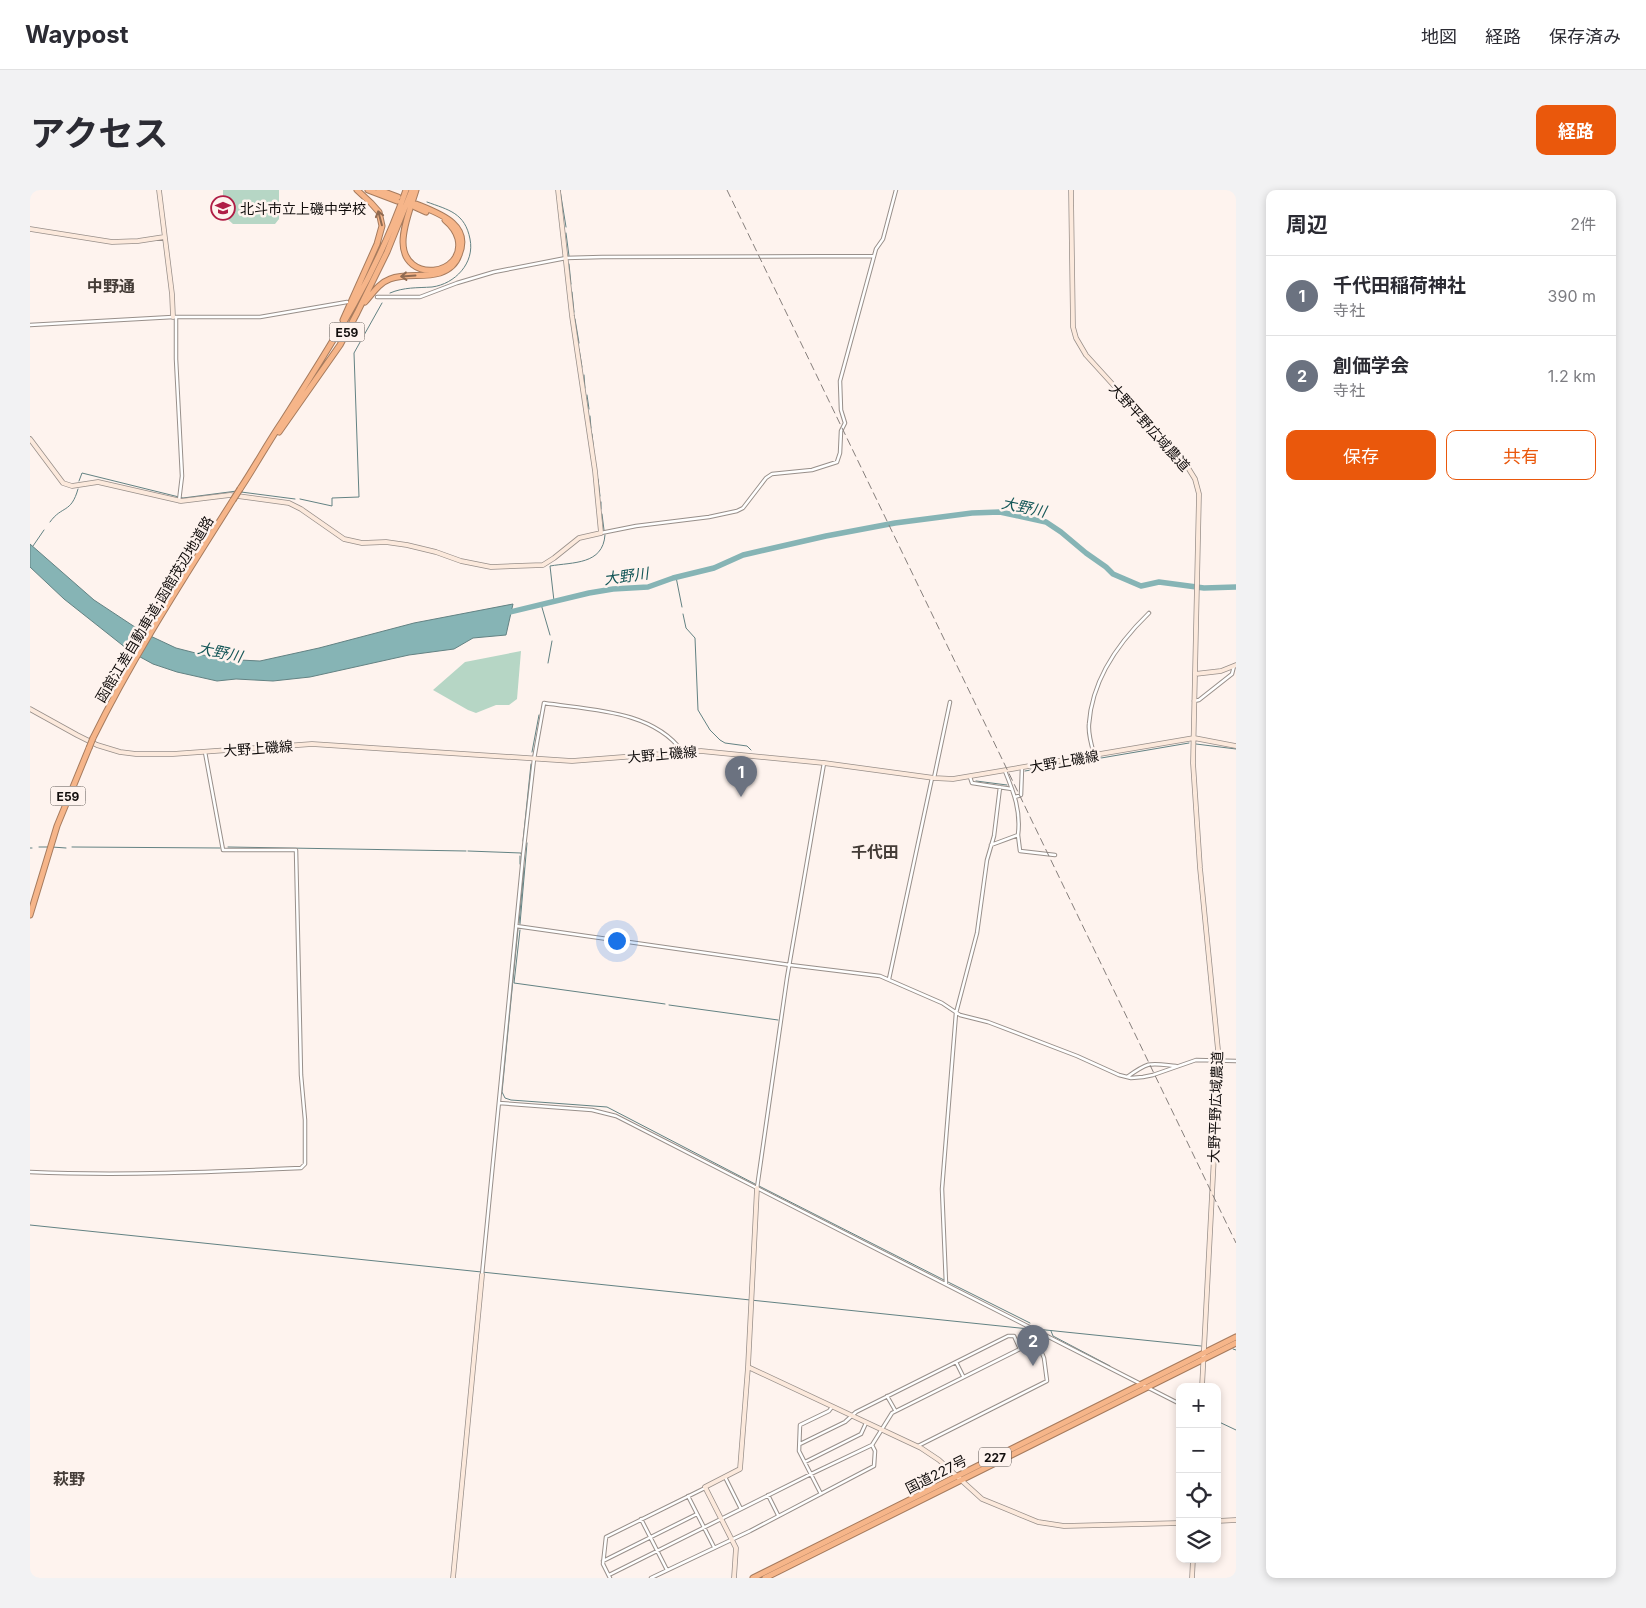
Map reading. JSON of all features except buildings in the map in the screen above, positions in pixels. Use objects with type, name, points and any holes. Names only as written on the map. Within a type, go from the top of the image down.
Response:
[{"type":"highway","points":[[323,359],[349,308],[381,234],[382,221],[379,212],[357,190]]},
{"type":"highway","points":[[368,190],[398,199],[378,190]]},
{"type":"highway","name":"函館江差自動車道;函館茂辺地道路","points":[[30,915],[47,854],[70,791],[93,738],[122,682],[166,605],[323,359],[360,294],[382,249],[406,190]]},
{"type":"highway","name":"函館江差自動車道;函館茂辺地道路","points":[[258,461],[340,345],[387,252],[412,190]]},
{"type":"highway","points":[[357,313],[382,282],[398,276],[438,274],[452,266],[458,259],[462,242],[457,227],[445,216],[416,206],[448,222],[456,234],[458,242],[457,251],[454,259],[442,268],[427,271],[413,264],[405,253],[404,230],[416,190]]},
{"type":"highway","name":"国道227号","points":[[765,1578],[1236,1337]]},
{"type":"highway","name":"国道227号","points":[[753,1578],[1236,1343]]},
{"type":"street","points":[[159,190],[175,318],[181,442],[180,498]]},
{"type":"street","points":[[558,190],[572,316],[595,471],[601,533]]},
{"type":"street","points":[[30,440],[58,477],[66,484],[75,486],[98,482],[191,501],[230,495],[289,503],[301,508],[344,539],[407,545],[436,552],[461,561],[491,566],[543,564],[554,558],[579,538],[636,526],[709,517],[736,511],[743,508],[766,478],[772,474],[812,470],[837,462],[840,453],[840,431],[845,423],[841,410],[840,381],[876,249],[883,239],[896,190]]},
{"type":"street","name":"大野平野広域農道","points":[[1070,190],[1073,327],[1076,338],[1086,355],[1193,474],[1199,494],[1195,674]]},
{"type":"street","points":[[30,229],[112,242],[164,237]]},
{"type":"street","points":[[377,296],[420,297],[484,274],[566,258],[874,256]]},
{"type":"street","points":[[30,325],[260,316],[347,302]]},
{"type":"street","points":[[1094,756],[1088,722],[1105,668],[1122,642],[1150,612]]},
{"type":"street","points":[[1235,665],[1221,671],[1195,674],[1194,738],[1236,746]]},
{"type":"street","points":[[1194,701],[1200,700],[1232,674],[1235,665]]},
{"type":"street","points":[[889,980],[950,702]]},
{"type":"street","points":[[453,1578],[516,926],[534,759],[544,703],[608,713],[645,723],[657,729],[682,751]]},
{"type":"street","name":"大野上磯線","points":[[30,709],[77,735],[115,750],[136,754],[158,755],[283,745],[322,744],[572,761],[682,751],[716,751],[953,779],[1194,738]]},
{"type":"street","name":"大野平野広域農道","points":[[1194,738],[1193,763],[1200,868],[1219,1060],[1202,1383]]},
{"type":"street","points":[[30,1172],[95,1174],[192,1173],[301,1168],[305,1164],[296,850],[223,850],[205,752]]},
{"type":"street","points":[[824,764],[790,966],[757,1188],[748,1367],[740,1469],[606,1537],[604,1561],[610,1576],[704,1527],[872,1445],[895,1411],[1020,1349],[1039,1346],[1047,1336]]},
{"type":"street","points":[[1015,797],[1021,794],[1022,768]]},
{"type":"street","points":[[1005,771],[1015,797],[1019,815],[1018,835],[1020,851],[1055,855]]},
{"type":"street","points":[[970,777],[972,783],[1012,789]]},
{"type":"street","points":[[946,1282],[942,1189],[956,1013],[977,933],[1000,787]]},
{"type":"street","points":[[992,845],[1018,835]]},
{"type":"street","points":[[516,926],[790,966],[875,975],[942,1003],[956,1013],[996,1025],[1127,1077],[1143,1078],[1196,1060],[1236,1061]]},
{"type":"street","points":[[1127,1077],[1145,1064],[1154,1063],[1178,1067]]},
{"type":"street","points":[[499,1103],[592,1110],[607,1113],[946,1282],[1176,1402]]},
{"type":"street","points":[[800,1444],[845,1422],[850,1415],[1008,1336],[1014,1336],[1020,1349]]},
{"type":"street","points":[[917,1447],[1047,1381],[1044,1358],[1039,1346]]},
{"type":"street","points":[[956,1362],[963,1377]]},
{"type":"street","points":[[748,1367],[934,1456],[976,1495],[988,1503],[1048,1524],[1064,1526],[1176,1523]]},
{"type":"street","points":[[887,1396],[895,1411]]},
{"type":"street","points":[[821,1494],[800,1451],[800,1425],[829,1411],[832,1407]]},
{"type":"street","points":[[805,1462],[860,1434],[866,1422]]},
{"type":"street","points":[[651,1578],[874,1466],[875,1450],[872,1445]]},
{"type":"street","points":[[726,1477],[741,1509]]},
{"type":"street","points":[[705,1487],[736,1548],[734,1578]]},
{"type":"street","points":[[768,1495],[778,1515]]},
{"type":"street","points":[[688,1496],[714,1547]]},
{"type":"street","points":[[604,1561],[697,1514]]},
{"type":"street","points":[[641,1519],[666,1570]]},
{"type":"street","points":[[1221,1521],[1236,1520]]},
{"type":"street","points":[[1192,1578],[1193,1563]]},
{"type":"green space","points":[[223,190],[279,190],[279,219],[275,224],[233,224],[223,215]]},
{"type":"green space","points":[[521,651],[517,699],[509,705],[496,705],[476,713],[433,690],[465,662]]},
{"type":"water","points":[[30,544],[94,600],[144,633],[176,648],[219,659],[260,661],[319,648],[414,623],[513,604],[506,635],[473,638],[454,649],[409,655],[310,677],[273,681],[236,679],[217,681],[177,672],[153,664],[131,652],[64,599],[30,567]]},
{"type":"waterway","points":[[560,190],[566,227]]},
{"type":"waterway","points":[[390,293],[405,289],[432,287],[448,282],[462,271],[466,264],[471,248],[468,230],[464,223],[449,210],[427,202]]},
{"type":"waterway","points":[[566,233],[569,256]]},
{"type":"waterway","points":[[569,264],[571,284]]},
{"type":"waterway","points":[[572,292],[574,312]]},
{"type":"waterway","points":[[300,499],[332,506],[332,498],[359,497],[354,353],[382,303]]},
{"type":"waterway","points":[[575,319],[579,343]]},
{"type":"waterway","points":[[579,349],[582,367]]},
{"type":"waterway","points":[[584,375],[585,388]]},
{"type":"waterway","points":[[587,395],[589,409]]},
{"type":"waterway","points":[[590,416],[591,428]]},
{"type":"waterway","points":[[592,434],[594,454]]},
{"type":"waterway","points":[[79,481],[82,473],[183,498],[237,491]]},
{"type":"waterway","points":[[598,479],[600,496]]},
{"type":"waterway","points":[[50,522],[58,513],[69,506],[78,489]]},
{"type":"waterway","points":[[241,492],[295,499]]},
{"type":"waterway","points":[[601,502],[601,509]]},
{"type":"waterway","name":"大野川","points":[[506,613],[589,593],[613,589],[648,587],[673,578],[714,568],[743,555],[826,536],[895,523],[972,513],[1000,512],[1046,522],[1113,574],[1141,586],[1159,582],[1204,588],[1236,587]]},
{"type":"waterway","points":[[602,514],[604,530]]},
{"type":"waterway","points":[[33,546],[44,530]]},
{"type":"waterway","points":[[554,601],[550,566],[577,562],[593,557],[603,545],[605,535]]},
{"type":"waterway","points":[[676,577],[682,607]]},
{"type":"waterway","points":[[541,604],[550,635]]},
{"type":"waterway","points":[[683,614],[686,628],[695,638],[698,710],[710,730],[720,740],[725,743],[747,746],[751,750]]},
{"type":"waterway","points":[[548,663],[552,641]]},
{"type":"waterway","points":[[532,752],[539,715]]},
{"type":"waterway","points":[[1025,771],[1189,743]]},
{"type":"waterway","points":[[1196,744],[1236,749]]},
{"type":"waterway","points":[[523,841],[531,764]]},
{"type":"waterway","points":[[976,781],[1007,785]]},
{"type":"waterway","points":[[520,924],[527,843]]},
{"type":"waterway","points":[[39,847],[48,847]]},
{"type":"waterway","points":[[52,847],[66,848]]},
{"type":"waterway","points":[[72,847],[220,848]]},
{"type":"waterway","points":[[228,847],[466,851]]},
{"type":"waterway","points":[[468,851],[521,854]]},
{"type":"waterway","points":[[520,856],[520,864]]},
{"type":"waterway","points":[[519,923],[524,868]]},
{"type":"waterway","points":[[518,929],[502,1092],[505,1098],[607,1107],[755,1184]]},
{"type":"waterway","points":[[520,930],[514,983],[665,1004]]},
{"type":"waterway","points":[[669,1005],[778,1020]]},
{"type":"waterway","points":[[759,1186],[944,1280]]},
{"type":"waterway","points":[[30,1225],[1029,1329]]},
{"type":"waterway","points":[[948,1282],[1030,1323]]},
{"type":"waterway","points":[[1036,1329],[1201,1346]]},
{"type":"waterway","points":[[1051,1331],[1053,1336],[1110,1366]]},
{"type":"waterway","points":[[1221,1423],[1236,1430]]},
{"type":"railway","points":[[727,190],[1236,1243]]},
{"type":"place","name":"北斗市立上磯中学校","points":[[223,208]]},
{"type":"place","name":"千代田稲荷神社","points":[[741,797]]},
{"type":"place","name":"創価学会","points":[[1033,1366]]},
{"type":"district","name":"中野通","points":[[111,286]]},
{"type":"district","name":"千代田","points":[[875,852]]},
{"type":"district","name":"萩野","points":[[69,1479]]}]
